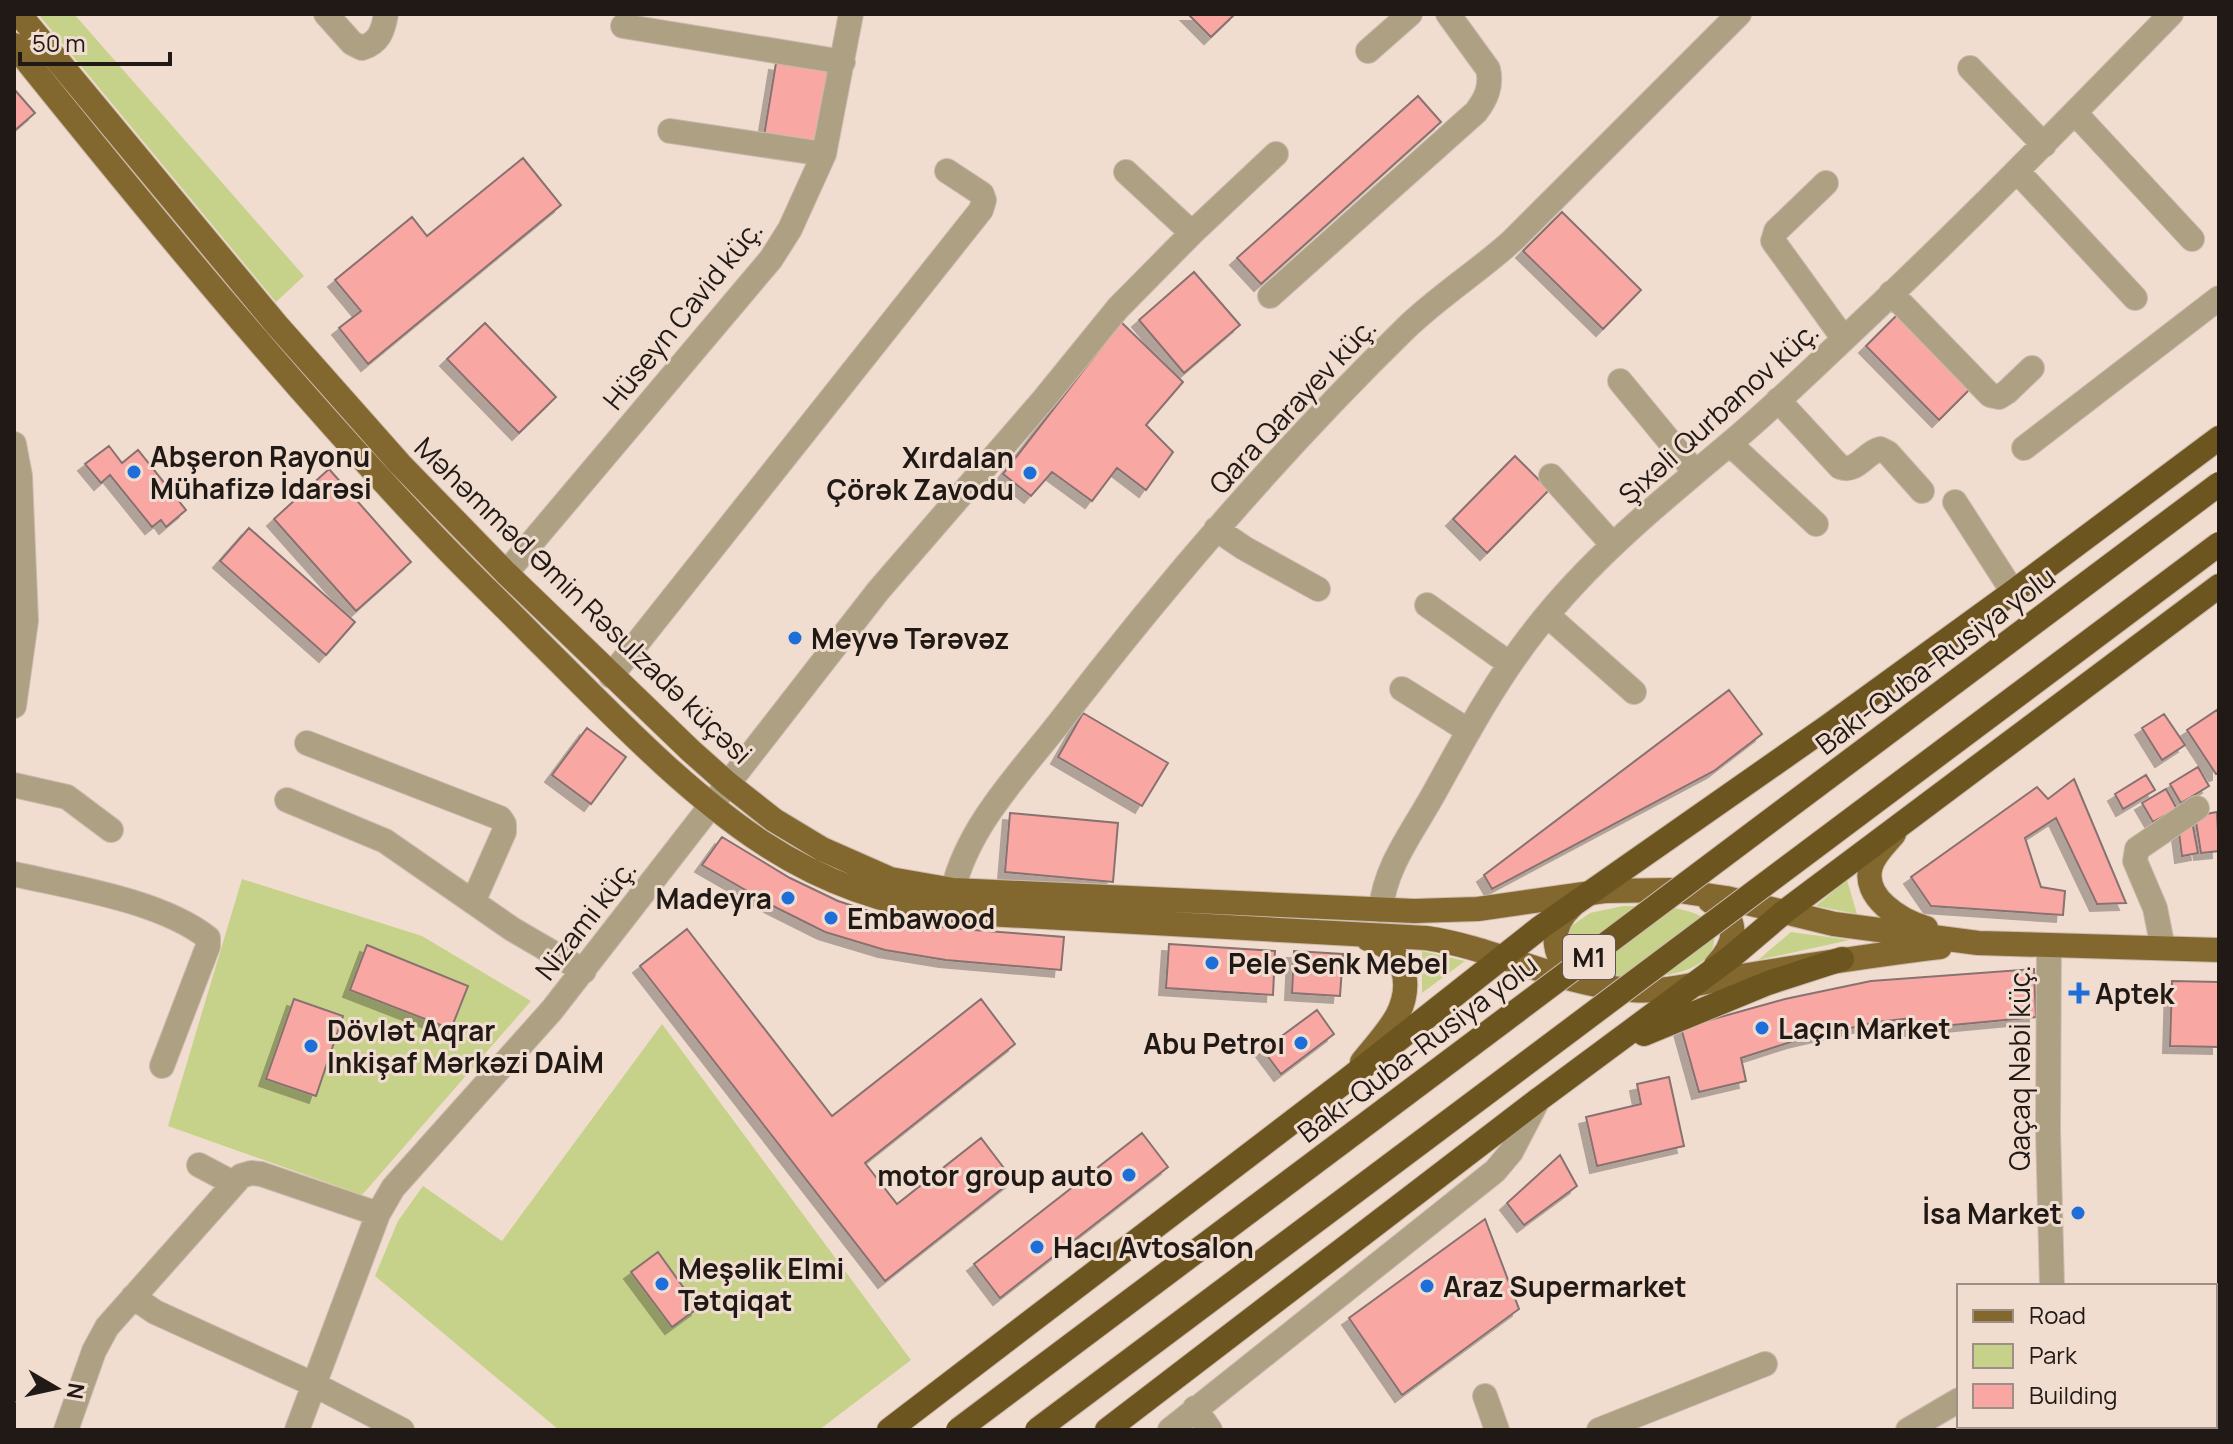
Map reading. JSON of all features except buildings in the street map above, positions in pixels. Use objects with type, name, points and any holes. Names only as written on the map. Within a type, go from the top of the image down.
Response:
[{"type":"highway","points":[[889,1430],[1586,894],[1827,727],[2219,438]]},
{"type":"highway","name":"Bakı-Quba-Rusiya yolu","points":[[958,1430],[2219,484]]},
{"type":"highway","name":"M1","points":[[1037,1430],[2219,544]]},
{"type":"highway","points":[[1107,1430],[1696,983],[1784,912],[2219,586]]},
{"type":"highway","points":[[1596,1059],[1644,1033],[1842,959]]},
{"type":"main road","name":"Məhəmməd Əmin Rəsulzadə küçəsi","points":[[19,14],[276,324],[400,464],[611,676],[727,783],[799,837],[860,868],[890,879],[953,890],[1452,911],[1586,894]]},
{"type":"main road","name":"Məhəmməd Əmin Rəsulzadə küçəsi","points":[[14,45],[258,341],[434,537],[594,695],[712,804],[762,842],[852,890],[916,908],[1007,916],[1342,932]]},
{"type":"main road","points":[[1906,821],[1877,854],[1870,868],[1872,889],[1888,909],[1905,920],[1978,943]]},
{"type":"main road","points":[[1597,985],[1573,974],[1562,964],[1555,946],[1558,921],[1586,894],[1628,889],[1672,890],[1726,898],[1834,924],[1978,943],[2219,950]]},
{"type":"main road","points":[[1672,890],[1719,906],[1727,914],[1733,929],[1726,955],[1696,983]]},
{"type":"main road","points":[[1342,932],[1456,942],[1565,977],[1634,990],[1842,959],[1978,943]]},
{"type":"main road","points":[[1342,932],[1377,941],[1392,950],[1400,962],[1404,985],[1396,1016],[1347,1080]]},
{"type":"street","points":[[326,14],[352,43],[362,48],[372,45],[379,38],[386,14]]},
{"type":"street","name":"Hüseyn Cavid küç.","points":[[506,573],[771,259],[790,229],[824,154],[851,14]]},
{"type":"street","points":[[1368,51],[1410,14]]},
{"type":"street","points":[[1270,296],[1484,102],[1490,79],[1488,69],[1448,14]]},
{"type":"street","name":"Qara Qarayev küç.","points":[[953,890],[964,853],[998,802],[1108,660],[1216,529],[1317,418],[1407,327],[1513,240],[1739,14]]},
{"type":"street","name":"Şıxəli Qurbanov küç.","points":[[1381,910],[1382,893],[1394,864],[1510,664],[1547,615],[1613,545],[1730,444],[1844,339],[2044,145],[2171,14]]},
{"type":"street","points":[[623,26],[843,62]]},
{"type":"street","points":[[1970,68],[2044,145]]},
{"type":"street","points":[[2075,113],[2192,239]]},
{"type":"street","points":[[670,131],[824,154]]},
{"type":"street","name":"Nizami küç.","points":[[297,1430],[378,1214],[393,1188],[516,1052],[584,971],[878,591],[1044,399],[1118,308],[1276,154]]},
{"type":"street","points":[[611,676],[981,210],[982,194],[947,171]]},
{"type":"street","points":[[2017,171],[2135,298]]},
{"type":"street","points":[[1126,172],[1192,233]]},
{"type":"street","points":[[1826,183],[1776,231],[1773,241],[1844,339]]},
{"type":"street","points":[[1891,293],[1990,395],[1999,397],[2007,392],[2032,368]]},
{"type":"street","points":[[2024,448],[2219,298]]},
{"type":"street","points":[[1620,381],[1695,472]]},
{"type":"street","points":[[1778,400],[1840,467],[1853,468],[1880,449],[1888,453],[1922,491]]},
{"type":"street","points":[[14,444],[20,476],[26,621],[14,706]]},
{"type":"street","points":[[1730,444],[1816,524]]},
{"type":"street","points":[[1551,476],[1613,545]]},
{"type":"street","points":[[1955,502],[2013,592]]},
{"type":"street","points":[[1216,529],[1318,589]]},
{"type":"street","points":[[1427,605],[1510,664]]},
{"type":"street","points":[[1547,615],[1634,692]]},
{"type":"street","points":[[1402,689],[1469,731]]},
{"type":"street","points":[[307,743],[500,818],[504,832],[473,902]]},
{"type":"street","points":[[14,785],[67,797],[111,830]]},
{"type":"street","points":[[287,800],[385,841],[512,929],[584,971]]},
{"type":"street","points":[[2163,948],[2155,908],[2135,861],[2137,849],[2197,808]]},
{"type":"street","points":[[14,874],[153,909],[208,938],[208,946],[162,1066]]},
{"type":"street","name":"Qaçaq Nəbi küç.","points":[[2049,945],[2048,1130],[2052,1284]]},
{"type":"street","points":[[1170,1430],[1495,1171],[1511,1152],[1538,1100]]},
{"type":"street","points":[[199,1165],[233,1183]]},
{"type":"street","points":[[66,1430],[94,1351],[107,1327],[241,1176],[261,1174],[378,1214]]},
{"type":"street","points":[[133,1297],[155,1312],[315,1385],[402,1430]]},
{"type":"street","points":[[1599,1430],[1765,1364]]},
{"type":"street","points":[[1485,1396],[1497,1430]]},
{"type":"street","points":[[1908,1430],[1957,1401]]},
{"type":"street","points":[[1195,1408],[1210,1430]]},
{"type":"green space","points":[[38,14],[74,14],[304,276],[276,302]]},
{"type":"green space","points":[[242,879],[422,936],[531,1001],[362,1195],[168,1126]]},
{"type":"green space","points":[[1847,880],[1857,914],[1816,906]]},
{"type":"green space","points":[[1623,906],[1664,907],[1694,913],[1713,929],[1712,950],[1703,961],[1691,968],[1656,976],[1614,975],[1580,960],[1571,946],[1570,927],[1590,913]]},
{"type":"green space","points":[[1791,932],[1850,940],[1758,960]]},
{"type":"green space","points":[[1422,951],[1465,961],[1422,993]]},
{"type":"green space","points":[[662,1024],[911,1360],[819,1430],[559,1430],[375,1276],[398,1221],[423,1186],[502,1241]]},
{"type":"place","name":"Abşeron Rayonu Mühafizə İdarəsi","points":[[134,472]]},
{"type":"place","name":"Xırdalan Çörək Zavodu","points":[[1030,473]]},
{"type":"place","name":"Meyvə Tərəvəz","points":[[795,638]]},
{"type":"place","name":"Madeyra","points":[[788,898]]},
{"type":"place","name":"Embawood","points":[[831,918]]},
{"type":"place","name":"Pele Senk Mebel","points":[[1212,963]]},
{"type":"place","name":"Aptek","points":[[2079,993]]},
{"type":"place","name":"Laçın Market","points":[[1762,1028]]},
{"type":"place","name":"Abu Petroı","points":[[1301,1043]]},
{"type":"place","name":"Dövlət Aqrar Inkişaf Mərkəzi DAİM","points":[[311,1046]]},
{"type":"place","name":"motor group auto","points":[[1129,1175]]},
{"type":"place","name":"İsa Market","points":[[2078,1213]]},
{"type":"place","name":"Hacı Avtosalon","points":[[1037,1247]]},
{"type":"place","name":"Meşəlik Elmi Tətqiqat","points":[[662,1284]]},
{"type":"place","name":"Araz Supermarket","points":[[1427,1286]]}]
